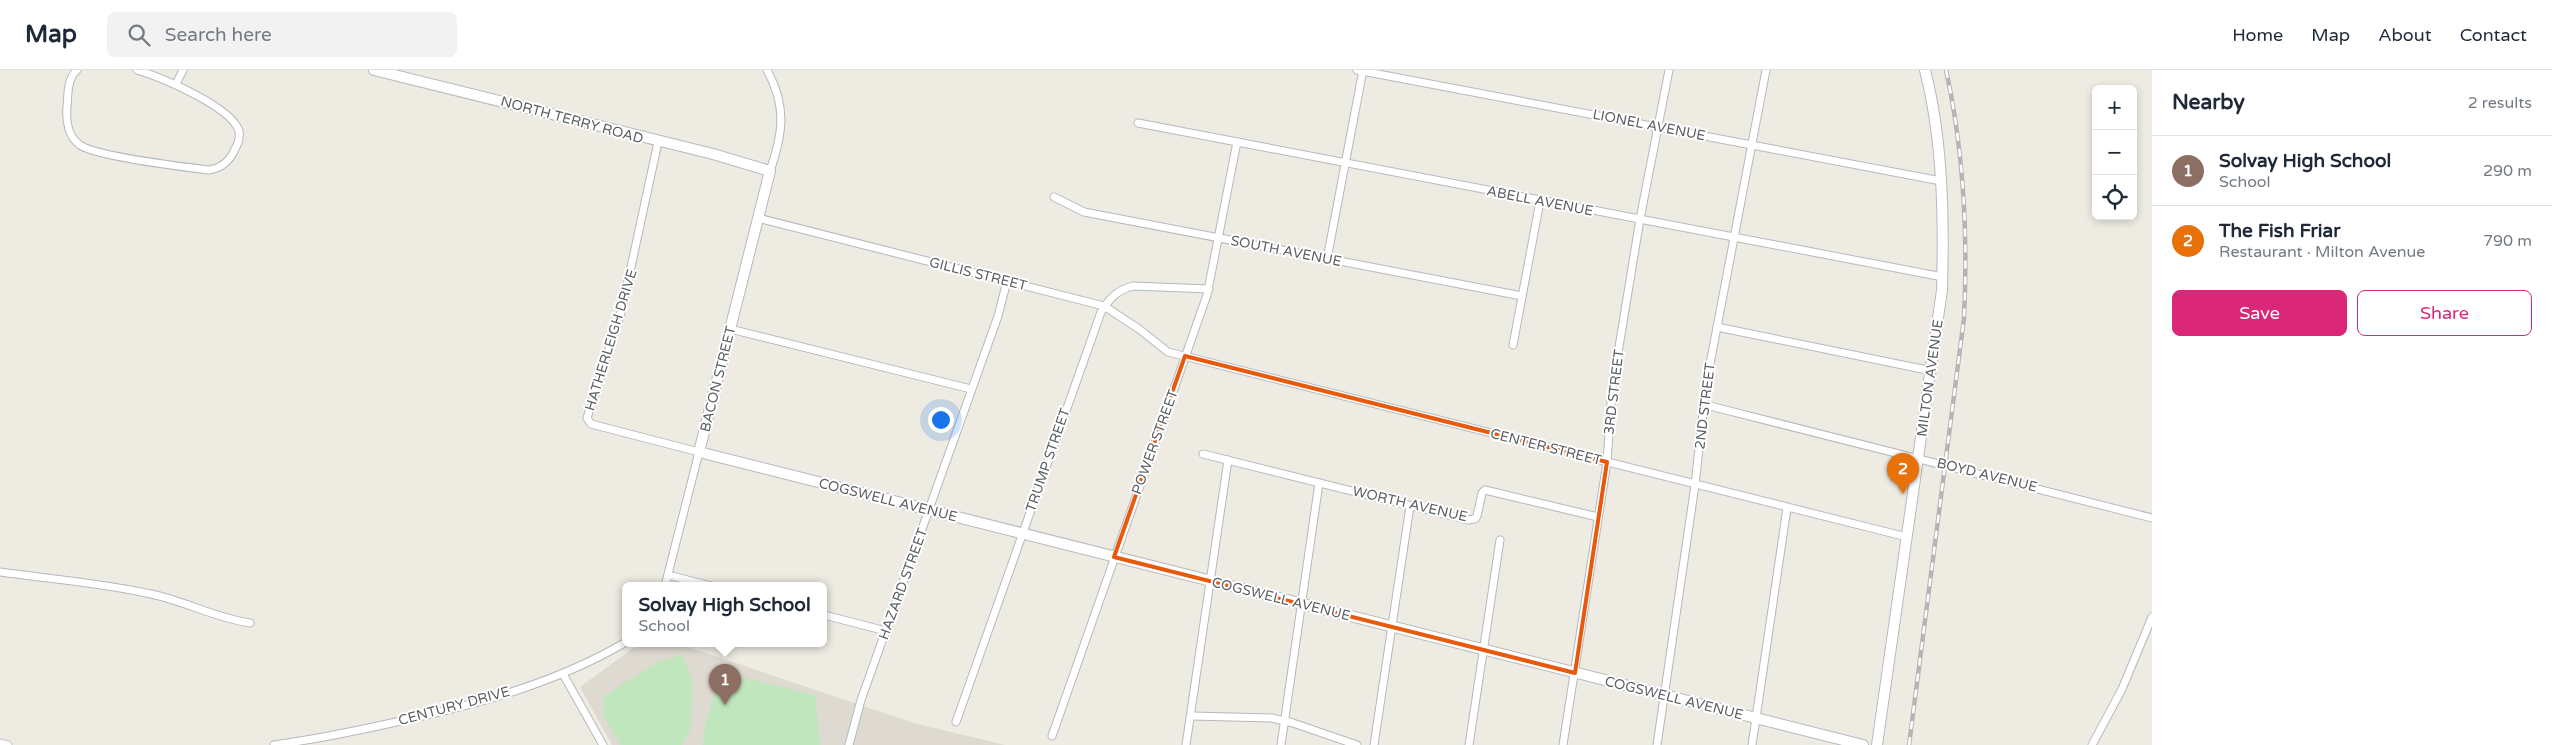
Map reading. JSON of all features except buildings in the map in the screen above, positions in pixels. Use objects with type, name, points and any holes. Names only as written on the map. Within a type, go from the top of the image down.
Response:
[{"type":"street","points":[[77,70],[69,86],[67,110],[68,125],[72,137],[80,145],[104,153],[192,168],[209,170],[222,167],[235,151],[239,140],[237,128],[230,118],[176,84],[137,70]]},
{"type":"street","points":[[176,84],[183,70]]},
{"type":"street","name":"NORTH TERRY ROAD","points":[[374,70],[712,154],[770,171]]},
{"type":"street","points":[[767,70],[777,95],[782,122],[780,142],[770,171]]},
{"type":"street","points":[[1327,259],[1361,70]]},
{"type":"street","name":"LIONEL AVENUE","points":[[1361,70],[1941,181]]},
{"type":"street","name":"3RD STREET","points":[[1563,745],[1606,462],[1612,387],[1640,220],[1669,70]]},
{"type":"street","name":"2ND STREET","points":[[1657,745],[1706,405],[1706,385],[1766,70]]},
{"type":"street","name":"MILTON AVENUE","points":[[1877,745],[1932,371],[1943,277],[1944,236],[1941,181],[1936,131],[1925,70]]},
{"type":"street","name":"ABELL AVENUE","points":[[1138,123],[1943,277]]},
{"type":"street","name":"HATHERLEIGH DRIVE","points":[[658,142],[625,301],[587,418],[591,424],[699,452]]},
{"type":"street","name":"POWER STREET","points":[[1052,736],[1209,289],[1238,142]]},
{"type":"street","name":"BACON STREET","points":[[666,582],[770,171]]},
{"type":"street","name":"SOUTH AVENUE","points":[[1054,197],[1084,212],[1522,296]]},
{"type":"street","points":[[1512,345],[1540,201]]},
{"type":"street","name":"GILLIS STREET","points":[[758,218],[1104,306],[1126,319],[1168,352],[1186,356]]},
{"type":"street","name":"HAZARD STREET","points":[[849,745],[861,700],[972,389],[1007,281]]},
{"type":"street","name":"TRUMP STREET","points":[[956,722],[1096,324],[1104,306],[1121,289],[1133,286],[1209,289]]},
{"type":"street","points":[[1717,327],[1932,371]]},
{"type":"street","points":[[730,329],[972,389]]},
{"type":"street","name":"CENTER STREET","points":[[1186,356],[1907,538]]},
{"type":"street","name":"BOYD AVENUE","points":[[1706,405],[2152,518]]},
{"type":"street","name":"COGSWELL AVENUE","points":[[699,452],[1863,745]]},
{"type":"street","name":"WORTH AVENUE","points":[[1203,454],[1468,520],[1475,519],[1482,493],[1486,490],[1598,517]]},
{"type":"street","points":[[1186,745],[1228,460]]},
{"type":"street","points":[[1281,745],[1319,483]]},
{"type":"street","points":[[1374,745],[1410,506]]},
{"type":"street","points":[[1752,745],[1787,508]]},
{"type":"street","points":[[1469,745],[1500,540]]},
{"type":"street","points":[[0,572],[150,593],[178,601],[215,616],[250,624]]},
{"type":"street","points":[[668,575],[695,582]]},
{"type":"street","points":[[827,616],[886,631]]},
{"type":"street","points":[[2092,745],[2122,689],[2151,622]]},
{"type":"street","name":"CENTURY DRIVE","points":[[274,745],[304,741],[486,700],[563,674],[622,644]]},
{"type":"street","points":[[563,674],[603,745]]},
{"type":"street","points":[[1191,716],[1284,721],[1357,745]]},
{"type":"street","points":[[0,743],[8,745]]},
{"type":"highlighted area","points":[[1185,356],[1607,462],[1575,673],[1114,557]]},
{"type":"shaded area","points":[[635,647],[688,647],[914,723],[1005,745],[612,745],[580,687]]},
{"type":"green space","points":[[682,655],[692,679],[691,728],[682,745],[621,745],[603,715],[604,696],[659,661]]},
{"type":"green space","points":[[721,672],[815,695],[820,745],[703,745],[704,730]]},
{"type":"railway","points":[[1909,745],[1964,318],[1965,225],[1961,163],[1946,70]]},
{"type":"place","name":"The Fish Friar","points":[[1903,494]]},
{"type":"place","name":"Solvay High School","points":[[725,705]]}]
